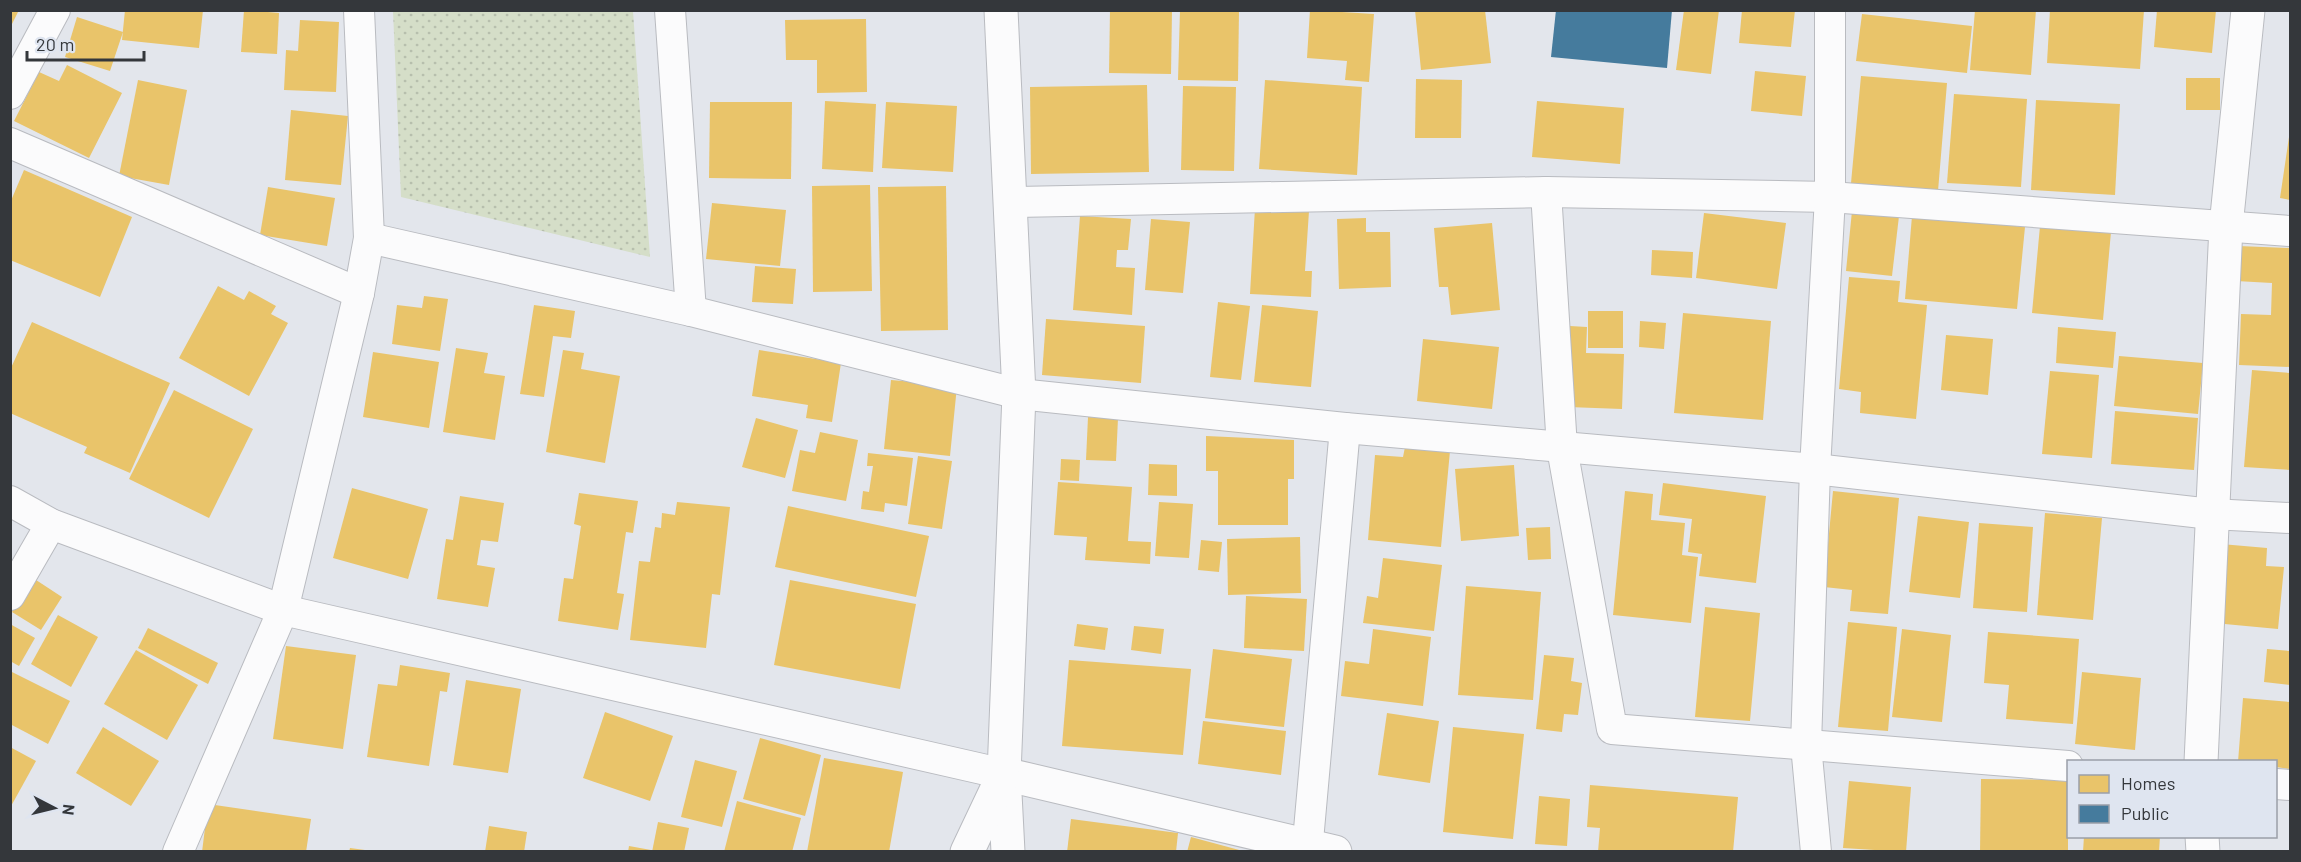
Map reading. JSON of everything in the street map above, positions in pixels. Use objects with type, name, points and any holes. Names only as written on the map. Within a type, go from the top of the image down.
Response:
[{"type":"street","points":[[10,94],[55,10]]},
{"type":"street","points":[[178,852],[283,610],[359,293],[369,238],[358,10]]},
{"type":"street","points":[[670,10],[691,311]]},
{"type":"street","points":[[1000,10],[1019,394],[1004,774],[1008,852]]},
{"type":"street","points":[[1816,852],[1806,745],[1815,469],[1830,197],[1830,10]]},
{"type":"street","points":[[2201,760],[2226,226],[2248,10]]},
{"type":"street","points":[[10,143],[359,293]]},
{"type":"street","points":[[1010,202],[1546,192],[1830,197],[2290,231]]},
{"type":"street","points":[[1546,192],[1562,447],[1612,729],[2067,766]]},
{"type":"street","points":[[369,238],[691,311],[1019,394],[1345,428],[1815,469],[2211,514],[2290,518]]},
{"type":"street","points":[[10,501],[51,524],[283,610],[1004,774],[1317,850],[1345,428]]},
{"type":"street","points":[[10,595],[51,524]]},
{"type":"street","points":[[967,852],[1004,774]]},
{"type":"green space","points":[[393,11],[633,11],[650,257],[401,197]]},
{"type":"building: Homes","points":[[10,10],[19,10],[10,28]]},
{"type":"building: Homes","points":[[125,10],[203,10],[199,48],[122,40]]},
{"type":"building: Homes","points":[[244,10],[279,13],[277,54],[241,52]]},
{"type":"building: Homes","points":[[1110,10],[1172,10],[1171,74],[1109,73]]},
{"type":"building: Homes","points":[[1180,10],[1239,10],[1238,81],[1178,80]]},
{"type":"building: Homes","points":[[1310,10],[1374,14],[1369,82],[1345,80],[1347,61],[1307,58]]},
{"type":"building: Homes","points":[[1415,10],[1485,10],[1491,63],[1421,70]]},
{"type":"building: Homes","points":[[1684,10],[1719,10],[1711,74],[1676,70]]},
{"type":"building: Homes","points":[[1742,10],[1795,10],[1791,47],[1739,43]]},
{"type":"building: Homes","points":[[1975,10],[2036,10],[2031,75],[1970,70]]},
{"type":"building: Homes","points":[[2050,10],[2144,10],[2140,69],[2047,63]]},
{"type":"building: Homes","points":[[2157,10],[2216,10],[2212,53],[2154,47]]},
{"type":"building: Homes","points":[[1862,14],[1972,26],[1967,73],[1856,61]]},
{"type":"building: Homes","points":[[77,17],[123,32],[110,71],[65,57]]},
{"type":"building: Homes","points":[[866,19],[867,92],[817,93],[817,60],[786,60],[785,20]]},
{"type":"building: Homes","points":[[300,20],[339,22],[336,92],[284,90],[286,50],[298,51]]},
{"type":"building: Homes","points":[[67,65],[122,93],[89,158],[14,121],[39,72],[59,81]]},
{"type":"building: Homes","points":[[1755,71],[1806,76],[1802,116],[1751,111]]},
{"type":"building: Homes","points":[[1861,76],[1947,83],[1938,191],[1851,183]]},
{"type":"building: Homes","points":[[2186,78],[2220,78],[2220,110],[2186,110]]},
{"type":"building: Homes","points":[[1416,79],[1462,80],[1461,138],[1415,138]]},
{"type":"building: Homes","points":[[138,80],[187,90],[169,185],[119,176]]},
{"type":"building: Homes","points":[[1265,80],[1362,87],[1357,175],[1259,169]]},
{"type":"building: Homes","points":[[1147,85],[1149,172],[1031,174],[1030,87]]},
{"type":"building: Homes","points":[[1183,86],[1236,87],[1234,171],[1181,170]]},
{"type":"building: Homes","points":[[1954,94],[2027,99],[2021,187],[1947,183]]},
{"type":"building: Homes","points":[[2036,100],[2120,104],[2115,195],[2031,190]]},
{"type":"building: Homes","points":[[825,101],[876,104],[873,172],[822,169]]},
{"type":"building: Homes","points":[[1537,101],[1624,108],[1620,164],[1532,157]]},
{"type":"building: Homes","points":[[710,102],[792,102],[791,179],[709,178]]},
{"type":"building: Homes","points":[[886,102],[957,106],[953,172],[882,168]]},
{"type":"building: Homes","points":[[291,110],[348,116],[341,185],[285,180]]},
{"type":"building: Homes","points":[[2290,137],[2290,200],[2280,198]]},
{"type":"building: Homes","points":[[24,170],[132,217],[100,297],[10,260],[10,203]]},
{"type":"building: Homes","points":[[870,185],[872,291],[813,292],[812,186]]},
{"type":"building: Homes","points":[[946,186],[948,330],[881,331],[878,187]]},
{"type":"building: Homes","points":[[268,187],[335,198],[327,246],[260,235]]},
{"type":"building: Homes","points":[[712,203],[786,210],[780,266],[706,259]]},
{"type":"building: Homes","points":[[1255,208],[1309,211],[1305,271],[1312,271],[1311,297],[1250,294]]},
{"type":"building: Homes","points":[[1852,211],[1899,216],[1892,276],[1846,271]]},
{"type":"building: Homes","points":[[1704,213],[1786,223],[1777,289],[1696,278]]},
{"type":"building: Homes","points":[[1080,216],[1131,219],[1128,250],[1117,250],[1116,267],[1135,268],[1132,315],[1073,310]]},
{"type":"building: Homes","points":[[1912,216],[2025,227],[2017,309],[1905,299]]},
{"type":"building: Homes","points":[[1366,218],[1366,232],[1390,232],[1391,287],[1339,289],[1337,219]]},
{"type":"building: Homes","points":[[1151,219],[1190,222],[1183,293],[1145,290]]},
{"type":"building: Homes","points":[[1492,223],[1500,310],[1451,315],[1448,287],[1439,287],[1434,228]]},
{"type":"building: Homes","points":[[2040,226],[2111,232],[2103,320],[2032,313]]},
{"type":"building: Homes","points":[[2238,246],[2290,248],[2290,367],[2239,365],[2241,314],[2271,315],[2272,283],[2236,281]]},
{"type":"building: Homes","points":[[1652,250],[1693,252],[1692,278],[1651,275]]},
{"type":"building: Homes","points":[[755,266],[796,269],[793,304],[752,302]]},
{"type":"building: Homes","points":[[1849,277],[1900,281],[1898,302],[1927,305],[1916,419],[1860,413],[1861,392],[1839,389]]},
{"type":"building: Homes","points":[[218,286],[244,300],[249,291],[276,306],[271,314],[288,323],[249,396],[179,358]]},
{"type":"building: Homes","points":[[424,296],[448,299],[440,351],[392,344],[397,305],[422,308]]},
{"type":"building: Homes","points":[[1218,302],[1250,306],[1241,380],[1210,377]]},
{"type":"building: Homes","points":[[534,305],[575,311],[571,338],[553,336],[544,397],[520,394]]},
{"type":"building: Homes","points":[[1262,305],[1318,311],[1311,387],[1254,382]]},
{"type":"building: Homes","points":[[1588,311],[1623,311],[1623,348],[1588,348]]},
{"type":"building: Homes","points":[[1683,313],[1771,321],[1763,420],[1674,413]]},
{"type":"building: Homes","points":[[1046,319],[1145,326],[1141,383],[1042,375]]},
{"type":"building: Homes","points":[[1640,321],[1666,323],[1664,349],[1639,347]]},
{"type":"building: Homes","points":[[32,322],[170,383],[130,473],[84,453],[87,447],[10,413],[10,370]]},
{"type":"building: Homes","points":[[1570,326],[1587,327],[1586,353],[1624,354],[1622,409],[1568,407]]},
{"type":"building: Homes","points":[[2058,327],[2116,332],[2113,368],[2056,363]]},
{"type":"building: Homes","points":[[1946,335],[1993,339],[1988,395],[1941,390]]},
{"type":"building: Homes","points":[[1423,339],[1499,347],[1492,409],[1417,401]]},
{"type":"building: Homes","points":[[456,348],[488,353],[484,373],[505,376],[495,440],[443,432]]},
{"type":"building: Homes","points":[[563,350],[584,353],[581,369],[620,376],[605,463],[546,452]]},
{"type":"building: Homes","points":[[759,350],[841,363],[832,422],[806,418],[808,405],[752,396]]},
{"type":"building: Homes","points":[[373,352],[439,362],[429,428],[363,417]]},
{"type":"building: Homes","points":[[2119,356],[2203,363],[2198,414],[2114,406]]},
{"type":"building: Homes","points":[[2252,370],[2290,373],[2290,470],[2244,467]]},
{"type":"building: Homes","points":[[2050,371],[2099,375],[2092,458],[2042,454]]},
{"type":"building: Homes","points":[[891,380],[957,386],[950,456],[884,449]]},
{"type":"building: Homes","points":[[174,390],[253,429],[209,518],[129,479]]},
{"type":"building: Homes","points":[[2115,411],[2198,418],[2194,470],[2111,464]]},
{"type":"building: Homes","points":[[1088,417],[1118,418],[1116,461],[1086,460]]},
{"type":"building: Homes","points":[[756,418],[798,430],[785,478],[742,467]]},
{"type":"building: Homes","points":[[820,432],[858,440],[846,501],[792,491],[800,450],[815,453]]},
{"type":"building: Homes","points":[[1206,436],[1294,440],[1294,479],[1288,479],[1288,525],[1218,525],[1218,471],[1206,471]]},
{"type":"building: Homes","points":[[1405,447],[1450,451],[1441,547],[1368,540],[1375,455],[1403,457]]},
{"type":"building: Homes","points":[[868,453],[913,458],[907,506],[885,503],[884,512],[861,509],[863,491],[869,492],[873,466],[867,466]]},
{"type":"building: Homes","points":[[918,456],[952,461],[942,529],[908,524]]},
{"type":"building: Homes","points":[[1061,459],[1080,460],[1079,481],[1060,480]]},
{"type":"building: Homes","points":[[1149,464],[1177,465],[1177,496],[1148,495]]},
{"type":"building: Homes","points":[[1514,465],[1519,536],[1461,541],[1455,469]]},
{"type":"building: Homes","points":[[1058,482],[1132,487],[1128,541],[1151,542],[1150,564],[1085,560],[1087,537],[1054,535]]},
{"type":"building: Homes","points":[[1663,483],[1766,496],[1756,583],[1699,576],[1702,554],[1688,552],[1692,519],[1659,515]]},
{"type":"building: Homes","points":[[352,488],[428,509],[408,579],[333,558]]},
{"type":"building: Homes","points":[[1625,491],[1653,494],[1651,520],[1685,523],[1682,555],[1698,557],[1691,623],[1613,615]]},
{"type":"building: Homes","points":[[1833,491],[1899,498],[1888,614],[1850,611],[1852,590],[1824,587]]},
{"type":"building: Homes","points":[[579,493],[638,501],[633,533],[626,532],[617,593],[624,594],[618,630],[558,621],[564,578],[573,579],[581,526],[574,524]]},
{"type":"building: Homes","points":[[460,496],[504,503],[498,542],[481,540],[477,565],[495,568],[488,607],[437,599],[446,539],[453,540]]},
{"type":"building: Homes","points":[[677,502],[730,507],[720,595],[712,594],[706,648],[630,640],[639,561],[650,562],[655,527],[661,528],[662,513],[675,515]]},
{"type":"building: Homes","points":[[1159,502],[1193,504],[1189,558],[1155,556]]},
{"type":"building: Homes","points":[[788,506],[929,536],[916,597],[775,567]]},
{"type":"building: Homes","points":[[2045,513],[2102,518],[2093,620],[2037,615]]},
{"type":"building: Homes","points":[[1918,516],[1969,522],[1960,598],[1909,592]]},
{"type":"building: Homes","points":[[1979,523],[2033,527],[2027,612],[1973,608]]},
{"type":"building: Homes","points":[[1550,527],[1551,559],[1528,560],[1526,528]]},
{"type":"building: Homes","points":[[1300,537],[1301,593],[1228,595],[1227,539]]},
{"type":"building: Homes","points":[[1201,540],[1222,542],[1219,572],[1198,570]]},
{"type":"building: Homes","points":[[2221,544],[2267,548],[2266,566],[2284,567],[2278,629],[2214,623]]},
{"type":"building: Homes","points":[[1383,558],[1442,565],[1434,631],[1363,623],[1367,596],[1378,598]]},
{"type":"building: Homes","points":[[33,578],[62,597],[41,630],[12,612]]},
{"type":"building: Homes","points":[[790,580],[916,604],[900,689],[774,665]]},
{"type":"building: Homes","points":[[1466,586],[1541,592],[1533,700],[1458,695]]},
{"type":"building: Homes","points":[[1246,596],[1307,599],[1304,651],[1244,648]]},
{"type":"building: Homes","points":[[1705,607],[1760,613],[1750,721],[1695,717]]},
{"type":"building: Homes","points":[[58,615],[98,637],[71,687],[31,664]]},
{"type":"building: Homes","points":[[1848,622],[1897,627],[1888,731],[1838,727]]},
{"type":"building: Homes","points":[[10,624],[35,638],[19,666],[10,661]]},
{"type":"building: Homes","points":[[1077,624],[1108,628],[1105,650],[1074,646]]},
{"type":"building: Homes","points":[[1134,626],[1164,629],[1161,654],[1131,650]]},
{"type":"building: Homes","points":[[148,628],[218,663],[208,684],[138,648]]},
{"type":"building: Homes","points":[[1373,629],[1431,637],[1423,706],[1341,696],[1345,661],[1369,664]]},
{"type":"building: Homes","points":[[1902,629],[1951,635],[1942,722],[1892,717]]},
{"type":"building: Homes","points":[[1988,632],[2079,639],[2073,724],[2006,719],[2009,685],[1984,683]]},
{"type":"building: Homes","points":[[286,646],[356,655],[343,749],[273,739]]},
{"type":"building: Homes","points":[[1213,649],[1292,659],[1284,727],[1205,718]]},
{"type":"building: Homes","points":[[2267,649],[2290,651],[2290,685],[2264,682]]},
{"type":"building: Homes","points":[[136,650],[198,685],[167,740],[104,704]]},
{"type":"building: Homes","points":[[1544,655],[1574,658],[1571,681],[1582,683],[1578,715],[1564,714],[1562,732],[1536,729]]},
{"type":"building: Homes","points":[[1069,660],[1191,669],[1183,755],[1062,746]]},
{"type":"building: Homes","points":[[400,665],[450,673],[447,692],[440,691],[429,766],[367,757],[378,684],[397,686]]},
{"type":"building: Homes","points":[[10,671],[70,701],[48,744],[10,724]]},
{"type":"building: Homes","points":[[2082,672],[2141,678],[2135,750],[2075,744]]},
{"type":"building: Homes","points":[[466,680],[521,689],[508,773],[453,765]]},
{"type":"building: Homes","points":[[2243,698],[2290,702],[2290,769],[2277,767],[2277,760],[2238,760]]},
{"type":"building: Homes","points":[[605,712],[673,736],[650,801],[583,778]]},
{"type":"building: Homes","points":[[1387,713],[1439,721],[1430,783],[1378,775]]},
{"type":"building: Homes","points":[[1203,721],[1286,731],[1281,775],[1198,764]]},
{"type":"building: Homes","points":[[103,727],[159,761],[131,806],[76,773]]},
{"type":"building: Homes","points":[[1453,727],[1524,734],[1513,839],[1443,832]]},
{"type":"building: Homes","points":[[760,738],[821,755],[805,816],[743,799]]},
{"type":"building: Homes","points":[[10,747],[36,761],[10,808]]},
{"type":"building: Homes","points":[[824,758],[903,772],[889,852],[807,852]]},
{"type":"building: Homes","points":[[695,760],[737,771],[722,827],[681,817]]},
{"type":"building: Homes","points":[[1981,779],[2067,780],[2068,852],[1980,852]]},
{"type":"building: Homes","points":[[1849,781],[1911,787],[1906,852],[1843,848]]},
{"type":"building: Homes","points":[[1590,785],[1738,797],[1733,852],[1598,852],[1600,828],[1587,827]]},
{"type":"building: Homes","points":[[1539,796],[1570,799],[1567,846],[1535,844]]},
{"type":"building: Homes","points":[[737,801],[801,818],[792,852],[724,852]]},
{"type":"building: Homes","points":[[208,804],[311,819],[306,852],[202,852]]},
{"type":"building: Homes","points":[[1071,819],[1178,833],[1176,852],[1067,852]]},
{"type":"building: Homes","points":[[658,822],[689,828],[684,852],[652,852]]},
{"type":"building: Homes","points":[[489,826],[527,832],[524,852],[485,852]]},
{"type":"building: Homes","points":[[1191,837],[1243,851],[1243,852],[1187,852]]},
{"type":"building: Homes","points":[[2084,838],[2160,838],[2159,852],[2083,852]]},
{"type":"building: Homes","points":[[629,846],[651,850],[651,852],[628,852]]},
{"type":"building: Homes","points":[[350,848],[365,850],[365,852],[349,852]]},
{"type":"building: Public","points":[[1556,10],[1672,10],[1667,68],[1551,57]]}]
